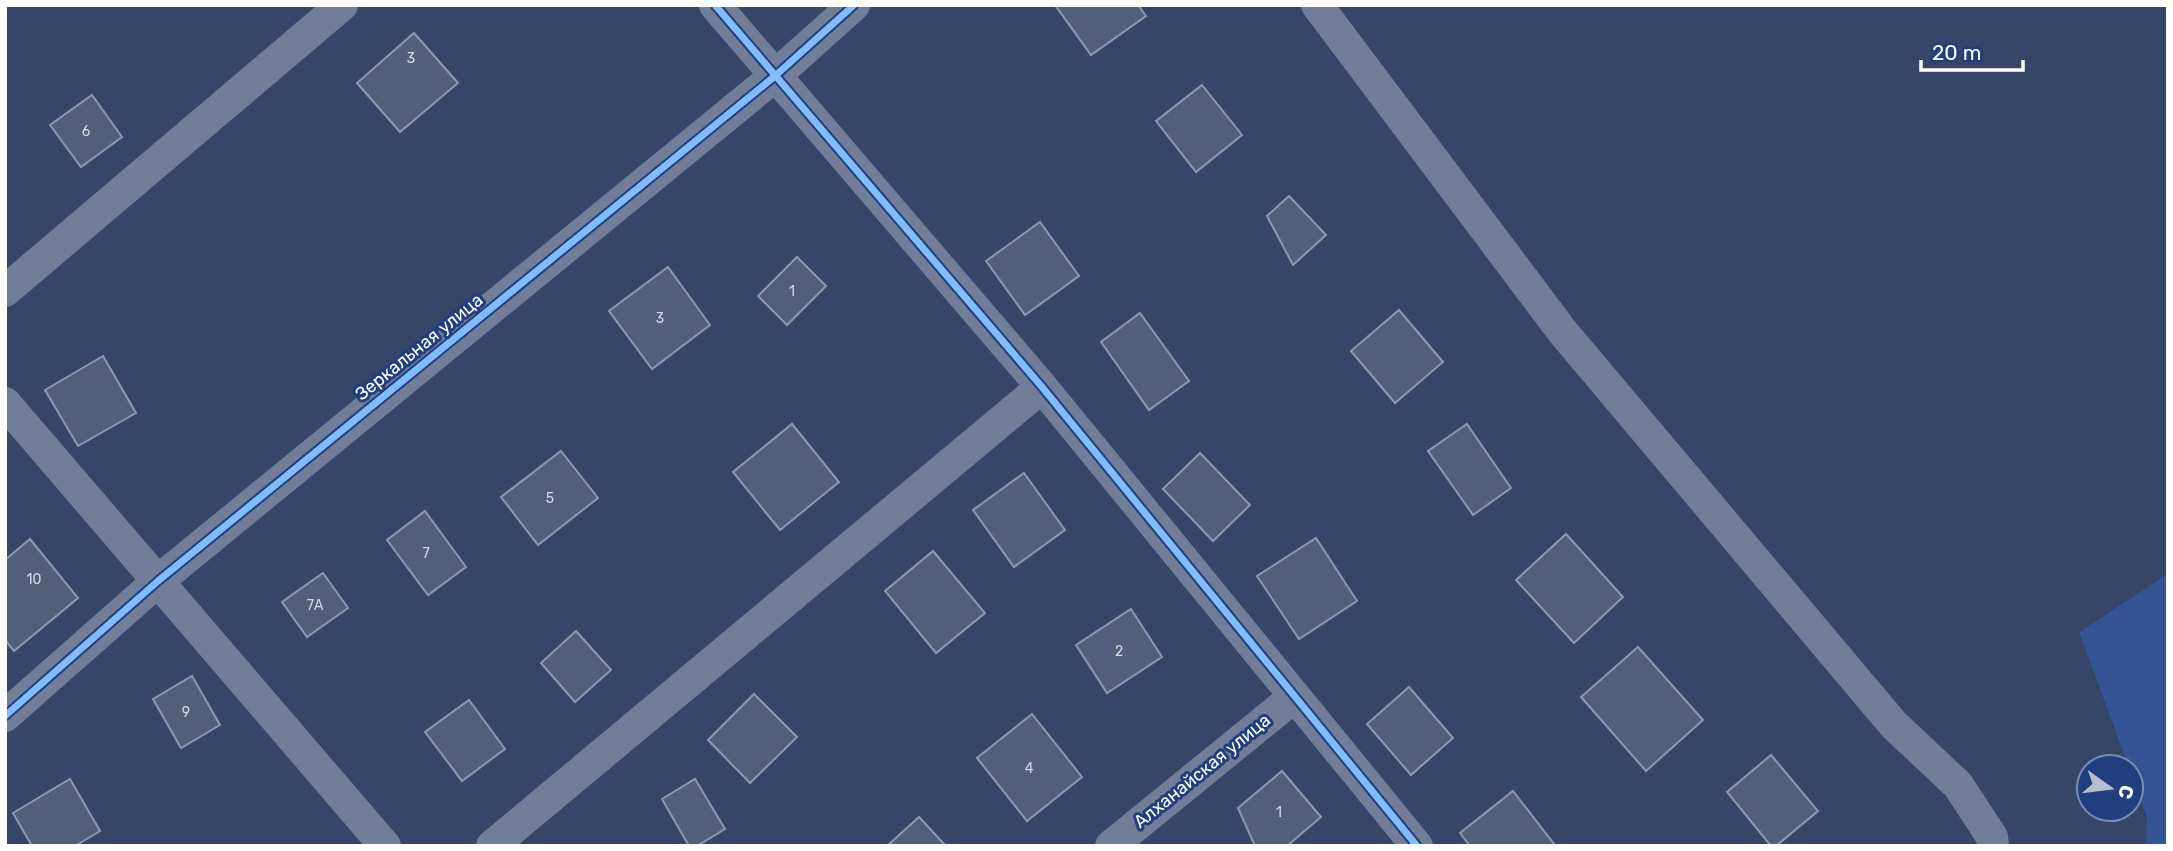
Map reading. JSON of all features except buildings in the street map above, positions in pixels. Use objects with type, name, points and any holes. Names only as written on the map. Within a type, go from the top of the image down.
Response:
[{"type":"street","points":[[5,291],[342,5]]},
{"type":"street","points":[[715,5],[1042,387],[1418,846]]},
{"type":"street","name":"Зеркальная улица","points":[[5,716],[158,581],[775,76],[854,5]]},
{"type":"street","points":[[1317,5],[1562,331],[1894,725],[1958,785],[1992,837],[1993,846]]},
{"type":"street","points":[[492,846],[1042,387]]},
{"type":"street","points":[[5,403],[385,846]]},
{"type":"street","name":"Алханайская улица","points":[[1111,846],[1294,697]]},
{"type":"shaded area","points":[[2168,574],[2168,846],[2146,846],[2145,753],[2124,753],[2079,632]]},
{"type":"cycle path","points":[[715,5],[1042,387],[1417,846]]},
{"type":"cycle path","points":[[5,716],[158,581],[775,76],[854,5]]}]
